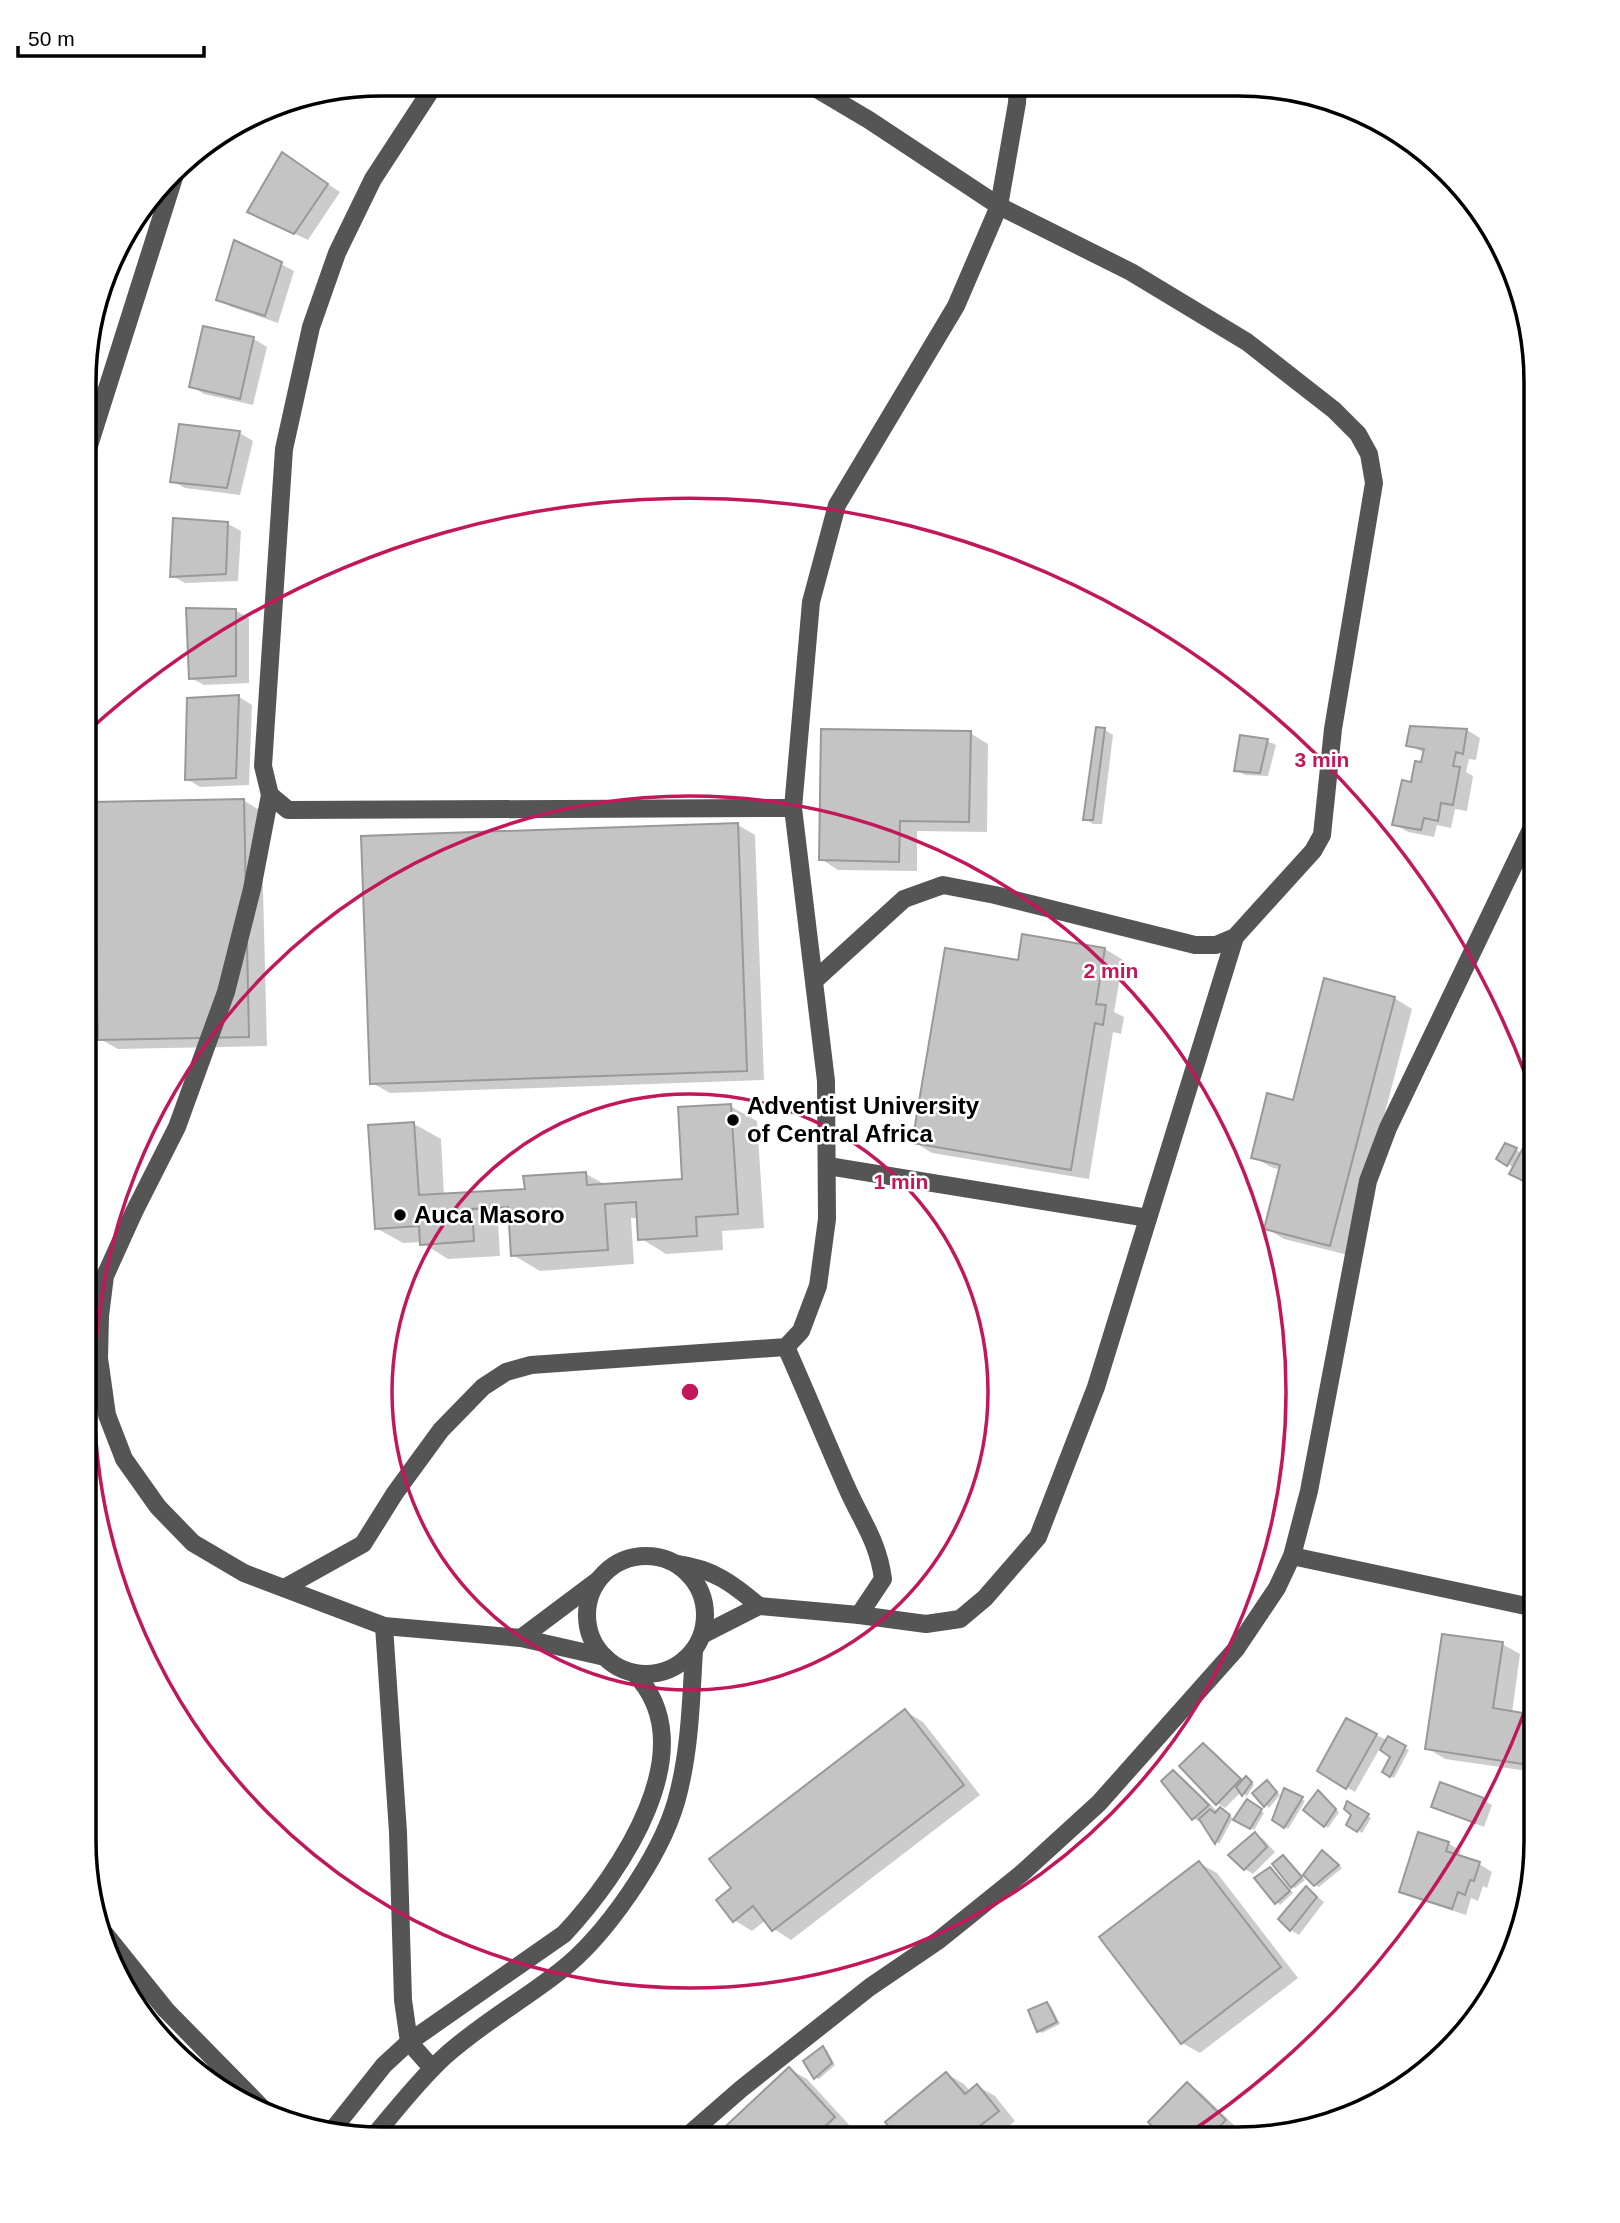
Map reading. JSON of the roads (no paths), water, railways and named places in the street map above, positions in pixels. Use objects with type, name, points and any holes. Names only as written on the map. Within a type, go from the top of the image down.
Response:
[{"type":"street","points":[[427,96],[373,179],[337,254],[311,327],[284,449],[263,766],[270,795],[252,889],[226,992],[177,1127],[134,1212],[106,1276],[100,1316],[99,1359],[107,1415],[124,1459],[158,1507],[193,1543],[244,1573],[384,1626],[521,1638],[605,1657]]},
{"type":"street","points":[[815,980],[904,899],[943,885],[995,895],[1195,945],[1216,945],[1235,936],[1313,851],[1322,835],[1333,729],[1374,483],[1369,454],[1358,434],[1334,410],[1247,342],[1131,272],[999,206],[829,96]]},
{"type":"street","points":[[284,1588],[363,1544],[441,1430],[483,1387],[506,1373],[531,1365],[786,1347],[801,1331],[818,1286],[827,1219],[828,1166],[826,1082],[793,808],[811,602],[837,505],[956,306],[999,206],[1017,96]]},
{"type":"street","points":[[96,423],[170,191]]},
{"type":"street","points":[[270,795],[288,810],[793,808]]},
{"type":"street","points":[[697,2127],[816,2029],[870,1987],[939,1940],[1021,1874],[1099,1803],[1236,1649],[1277,1588],[1292,1556],[1309,1491],[1368,1181],[1388,1128],[1524,844]]},
{"type":"street","points":[[674,1563],[713,1572],[759,1606],[926,1624],[960,1619],[985,1598],[1038,1537],[1096,1387],[1235,936]]},
{"type":"street","points":[[828,1166],[1148,1218]]},
{"type":"street","points":[[786,1347],[880,1556],[883,1579],[859,1615]]},
{"type":"street","points":[[382,2127],[432,2068],[504,2011],[562,1970],[594,1937],[629,1895],[654,1853],[676,1804],[689,1736],[698,1642],[706,1619],[698,1586],[688,1573],[659,1557],[642,1556],[625,1560],[610,1568],[599,1580],[521,1638]]},
{"type":"street","points":[[1292,1556],[1524,1606]]},
{"type":"street","points":[[599,1580],[591,1595],[588,1620],[595,1643],[605,1657],[634,1673],[651,1674],[668,1670],[682,1661],[698,1642],[759,1606]]},
{"type":"street","points":[[384,1626],[398,1832],[403,2000],[409,2042],[432,2068]]},
{"type":"street","points":[[338,2123],[384,2065],[409,2042],[564,1934],[582,1915],[611,1875],[641,1825],[653,1797],[663,1753],[662,1725],[656,1703],[647,1686],[634,1673]]},
{"type":"street","points":[[117,1947],[166,2010],[248,2093]]},
{"type":"place","name":"Adventist University of Central Africa","points":[[733,1120]]},
{"type":"place","name":"Auca Masoro","points":[[400,1215]]}]
